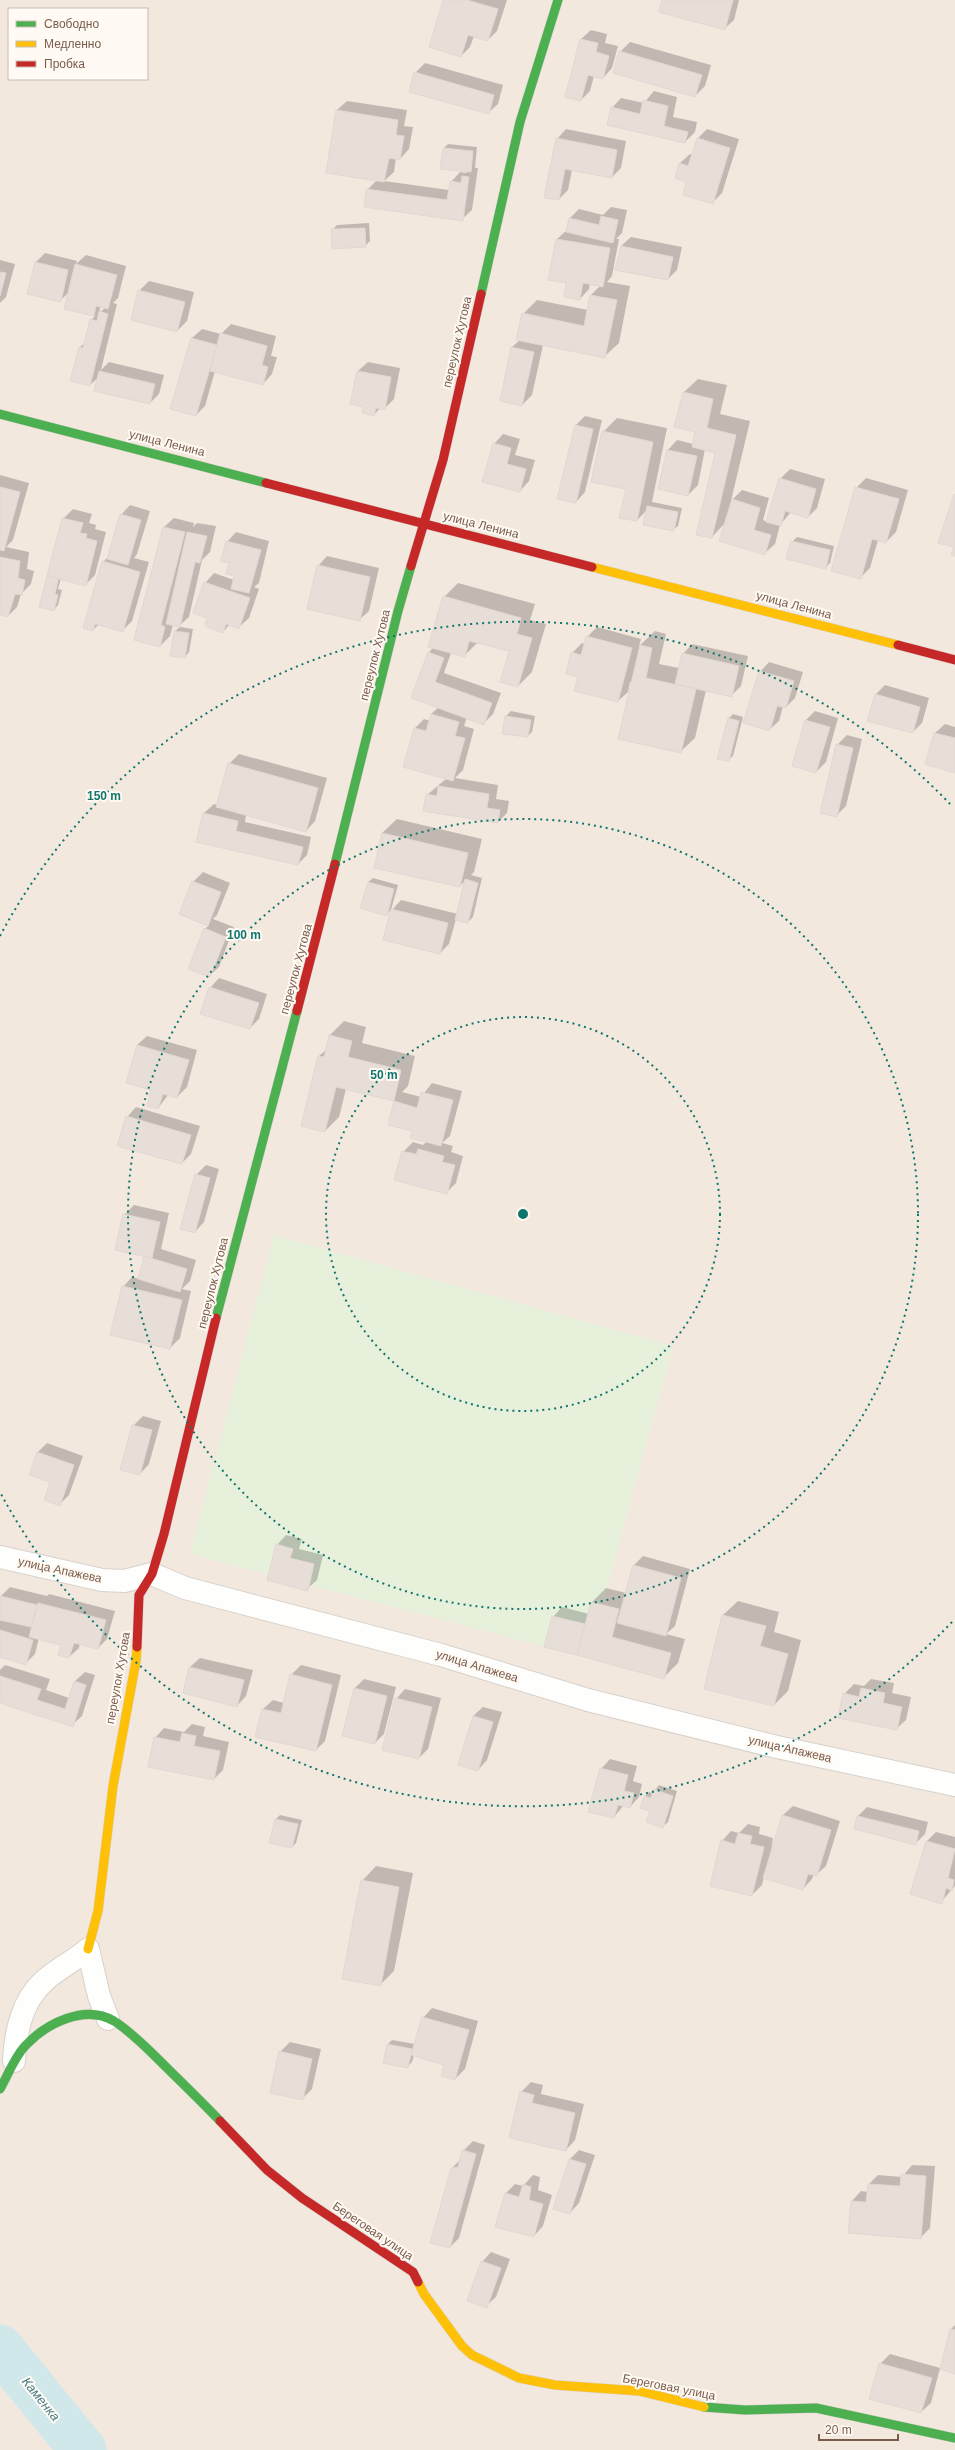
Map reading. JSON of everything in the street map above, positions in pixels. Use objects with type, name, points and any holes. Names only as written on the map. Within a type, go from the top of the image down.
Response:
[{"type":"street","name":"переулок Хутова","points":[[88,1949],[98,1911],[113,1786],[136,1661],[140,1595],[152,1574],[164,1534],[237,1233],[320,924],[398,611],[443,460],[520,122],[558,0]]},
{"type":"street","name":"улица Ленина","points":[[0,414],[955,660]]},
{"type":"street","name":"улица Апажева","points":[[0,1557],[102,1580],[124,1581],[152,1574],[185,1588],[440,1655],[588,1700],[777,1747],[955,1785]]},
{"type":"street","points":[[14,2061],[20,2022],[30,1998],[42,1982],[88,1949],[99,1996],[108,2019]]},
{"type":"street","name":"Береговая улица","points":[[0,2089],[14,2061],[24,2046],[41,2031],[58,2021],[78,2016],[97,2016],[108,2019],[113,2021],[143,2045],[201,2101],[267,2170],[302,2198],[413,2272],[424,2294],[462,2346],[472,2355],[492,2366],[519,2378],[555,2385],[639,2391],[708,2408],[745,2410],[816,2408],[955,2438]]},
{"type":"shaded area","points":[[0,0],[955,0],[955,2450],[0,2450]],"holes":[[[673,1346],[603,1601],[591,1602],[585,1624],[190,1554]]]},
{"type":"green space","points":[[274,1235],[673,1346],[603,1602],[591,1602],[577,1655],[190,1554]]},
{"type":"building","points":[[443,0],[467,0],[498,9],[488,41],[468,35],[461,57],[429,47]]},
{"type":"building","points":[[662,0],[733,0],[725,30],[659,12]]},
{"type":"building","points":[[580,39],[598,43],[596,52],[609,56],[603,79],[588,75],[581,101],[565,97]]},
{"type":"building","points":[[619,51],[702,75],[695,97],[613,73]]},
{"type":"building","points":[[414,72],[494,95],[489,114],[409,92]]},
{"type":"building","points":[[643,100],[668,106],[664,126],[688,132],[685,143],[607,125],[611,107],[640,114]]},
{"type":"building","points":[[336,110],[398,120],[396,135],[404,136],[400,160],[389,158],[384,182],[326,173]]},
{"type":"building","points":[[556,138],[617,150],[612,178],[565,169],[559,200],[544,198]]},
{"type":"building","points":[[697,138],[730,148],[713,204],[683,195],[686,182],[675,178],[679,163],[688,166]]},
{"type":"building","points":[[443,148],[473,151],[471,172],[440,169]]},
{"type":"building","points":[[462,176],[469,177],[463,221],[364,207],[366,189],[447,200],[450,181],[461,183]]},
{"type":"building","points":[[601,216],[618,220],[613,243],[566,232],[569,218],[599,225]]},
{"type":"building","points":[[365,228],[366,247],[332,249],[331,229]]},
{"type":"building","points":[[556,239],[610,248],[603,287],[583,283],[580,300],[564,297],[566,283],[548,280]]},
{"type":"building","points":[[621,246],[673,257],[668,280],[615,270]]},
{"type":"building","points":[[35,262],[68,270],[61,302],[27,294]]},
{"type":"building","points":[[75,264],[117,275],[108,309],[96,306],[94,316],[64,309]]},
{"type":"building","points":[[0,272],[6,273],[0,296]]},
{"type":"building","points":[[138,290],[185,302],[177,332],[131,320]]},
{"type":"building","points":[[590,295],[617,300],[605,358],[516,340],[522,313],[584,326]]},
{"type":"building","points":[[99,311],[108,314],[90,386],[70,381],[79,347],[83,348],[90,319],[97,321]]},
{"type":"building","points":[[220,333],[267,346],[262,365],[268,367],[263,385],[210,371]]},
{"type":"building","points":[[191,338],[217,345],[196,416],[170,409]]},
{"type":"building","points":[[511,347],[534,352],[522,406],[500,401]]},
{"type":"building","points":[[99,371],[155,384],[150,404],[94,391]]},
{"type":"building","points":[[357,371],[391,377],[385,410],[376,408],[374,416],[362,413],[364,407],[350,404]]},
{"type":"building","points":[[683,392],[713,399],[707,428],[736,435],[712,538],[696,535],[715,453],[692,447],[695,432],[674,427]]},
{"type":"building","points":[[575,425],[593,429],[576,503],[557,499]]},
{"type":"building","points":[[602,431],[653,442],[637,521],[619,518],[626,489],[591,482]]},
{"type":"building","points":[[493,443],[511,448],[507,464],[526,469],[520,492],[482,482]]},
{"type":"building","points":[[667,450],[697,456],[688,496],[658,489]]},
{"type":"building","points":[[779,478],[816,489],[808,518],[785,511],[781,526],[766,522]]},
{"type":"building","points":[[0,487],[20,492],[4,551],[0,550]]},
{"type":"building","points":[[855,487],[899,499],[886,543],[872,539],[861,579],[831,571]]},
{"type":"building","points":[[954,494],[955,556],[951,555],[954,547],[938,543]]},
{"type":"building","points":[[732,499],[760,508],[754,530],[771,535],[765,555],[719,541]]},
{"type":"building","points":[[647,506],[678,512],[674,531],[643,525]]},
{"type":"building","points":[[120,514],[141,520],[128,565],[107,559]]},
{"type":"building","points":[[62,518],[83,523],[80,533],[87,534],[86,538],[97,541],[86,586],[47,576]]},
{"type":"building","points":[[163,527],[185,532],[161,625],[165,627],[160,647],[134,640]]},
{"type":"building","points":[[187,532],[207,536],[200,563],[195,562],[180,627],[166,624]]},
{"type":"building","points":[[226,541],[261,550],[249,593],[231,589],[234,576],[226,574],[229,563],[221,561]]},
{"type":"building","points":[[791,541],[830,550],[826,569],[786,559]]},
{"type":"building","points":[[0,557],[20,561],[18,578],[25,580],[22,595],[15,594],[8,617],[0,615]]},
{"type":"building","points":[[102,561],[140,572],[123,632],[95,624],[93,631],[83,628]]},
{"type":"building","points":[[317,565],[370,577],[360,621],[307,609]]},
{"type":"building","points":[[47,576],[58,578],[54,594],[58,595],[54,611],[39,607]]},
{"type":"building","points":[[204,582],[250,598],[239,629],[226,624],[223,633],[205,626],[207,618],[193,613]]},
{"type":"building","points":[[443,596],[521,618],[517,634],[532,638],[518,687],[500,682],[509,651],[469,641],[465,657],[428,647]]},
{"type":"building","points":[[174,631],[189,633],[185,658],[170,656]]},
{"type":"building","points":[[586,636],[632,648],[618,702],[574,691],[578,677],[566,674],[571,652],[581,655]]},
{"type":"building","points":[[640,645],[652,648],[646,678],[696,689],[681,753],[618,739]]},
{"type":"building","points":[[428,652],[444,658],[435,682],[492,703],[484,725],[411,698]]},
{"type":"building","points":[[682,653],[739,666],[732,697],[675,684]]},
{"type":"building","points":[[759,671],[794,681],[786,708],[777,706],[770,731],[743,723]]},
{"type":"building","points":[[875,694],[920,707],[913,733],[867,721]]},
{"type":"building","points":[[431,714],[459,722],[455,736],[465,738],[453,781],[403,767],[414,728],[426,731]]},
{"type":"building","points":[[505,716],[531,720],[528,737],[502,734]]},
{"type":"building","points":[[728,718],[739,721],[729,761],[717,759]]},
{"type":"building","points":[[805,720],[830,727],[816,773],[792,766]]},
{"type":"building","points":[[934,733],[955,738],[955,773],[925,764]]},
{"type":"building","points":[[836,744],[853,748],[837,817],[820,813]]},
{"type":"building","points":[[228,763],[318,788],[306,832],[216,807]]},
{"type":"building","points":[[438,786],[489,794],[487,808],[500,810],[498,823],[423,811],[426,794],[437,796]]},
{"type":"building","points":[[203,813],[238,821],[236,831],[303,847],[298,865],[196,842]]},
{"type":"building","points":[[382,833],[468,853],[460,887],[374,868]]},
{"type":"building","points":[[465,879],[478,883],[468,923],[455,920]]},
{"type":"building","points":[[192,881],[221,892],[208,926],[179,914]]},
{"type":"building","points":[[368,882],[394,889],[387,916],[360,908]]},
{"type":"building","points":[[391,909],[448,923],[440,954],[383,940]]},
{"type":"building","points":[[204,928],[226,937],[210,977],[188,969]]},
{"type":"building","points":[[209,987],[259,1003],[250,1029],[200,1014]]},
{"type":"building","points":[[329,1035],[352,1041],[348,1057],[401,1070],[394,1101],[336,1087],[325,1132],[301,1126],[318,1056],[324,1057]]},
{"type":"building","points":[[137,1045],[189,1060],[177,1098],[163,1094],[158,1109],[147,1106],[151,1090],[126,1083]]},
{"type":"building","points":[[421,1092],[453,1100],[441,1146],[410,1138],[412,1131],[388,1125],[394,1101],[417,1108]]},
{"type":"building","points":[[126,1116],[191,1135],[182,1164],[117,1146]]},
{"type":"building","points":[[418,1149],[444,1156],[442,1162],[455,1165],[447,1194],[394,1180],[402,1151],[416,1155]]},
{"type":"building","points":[[195,1174],[210,1178],[195,1233],[180,1229]]},
{"type":"building","points":[[123,1214],[160,1222],[152,1258],[115,1250]]},
{"type":"building","points":[[144,1256],[187,1269],[180,1292],[138,1279]]},
{"type":"building","points":[[122,1286],[182,1300],[170,1349],[110,1335]]},
{"type":"building","points":[[132,1425],[152,1430],[140,1475],[120,1470]]},
{"type":"building","points":[[37,1452],[74,1465],[60,1506],[44,1500],[50,1482],[29,1475]]},
{"type":"building","points":[[276,1544],[293,1549],[290,1558],[314,1564],[308,1591],[267,1580]]},
{"type":"building","points":[[633,1565],[681,1578],[666,1636],[617,1623]]},
{"type":"building","points":[[0,1596],[37,1605],[31,1627],[0,1620]]},
{"type":"building","points":[[591,1602],[619,1609],[612,1637],[671,1653],[664,1679],[577,1655]]},
{"type":"building","points":[[38,1603],[106,1620],[98,1649],[74,1643],[69,1658],[58,1655],[61,1645],[29,1637]]},
{"type":"building","points":[[722,1615],[766,1626],[760,1646],[788,1654],[774,1706],[704,1689]]},
{"type":"building","points":[[552,1616],[585,1624],[577,1655],[544,1647]]},
{"type":"building","points":[[0,1630],[33,1640],[26,1665],[0,1657]]},
{"type":"building","points":[[189,1667],[244,1680],[237,1707],[183,1693]]},
{"type":"building","points":[[290,1674],[332,1685],[316,1751],[255,1737],[262,1709],[281,1713]]},
{"type":"building","points":[[0,1676],[41,1689],[37,1700],[65,1709],[74,1681],[86,1685],[73,1727],[0,1703]]},
{"type":"building","points":[[354,1688],[387,1696],[375,1744],[342,1736]]},
{"type":"building","points":[[861,1688],[885,1693],[883,1703],[902,1707],[897,1730],[838,1718],[843,1693],[859,1697]]},
{"type":"building","points":[[395,1698],[432,1707],[419,1759],[382,1750]]},
{"type":"building","points":[[473,1716],[493,1722],[478,1771],[458,1765]]},
{"type":"building","points":[[182,1733],[196,1736],[194,1746],[220,1751],[214,1780],[148,1767],[154,1737],[180,1742]]},
{"type":"building","points":[[600,1768],[628,1775],[624,1791],[634,1793],[630,1808],[618,1805],[614,1818],[588,1812]]},
{"type":"building","points":[[653,1789],[673,1796],[663,1828],[646,1822],[650,1811],[640,1808],[644,1796],[651,1798]]},
{"type":"building","points":[[782,1815],[831,1830],[817,1876],[808,1874],[803,1890],[763,1878]]},
{"type":"building","points":[[857,1816],[919,1831],[916,1845],[854,1829]]},
{"type":"building","points":[[275,1819],[298,1824],[292,1848],[269,1843]]},
{"type":"building","points":[[738,1833],[752,1836],[750,1844],[764,1847],[752,1896],[710,1886],[721,1840],[735,1844]]},
{"type":"building","points":[[926,1841],[955,1849],[948,1878],[954,1880],[952,1891],[946,1888],[942,1904],[910,1894]]},
{"type":"building","points":[[361,1880],[399,1887],[381,1986],[342,1979]]},
{"type":"building","points":[[422,2017],[469,2030],[455,2080],[441,2076],[444,2065],[411,2055]]},
{"type":"building","points":[[387,2044],[412,2049],[408,2068],[383,2063]]},
{"type":"building","points":[[279,2051],[312,2059],[303,2100],[270,2093]]},
{"type":"building","points":[[520,2091],[534,2095],[532,2103],[575,2113],[566,2151],[509,2138]]},
{"type":"building","points":[[462,2150],[476,2154],[450,2248],[430,2243],[451,2168],[458,2167]]},
{"type":"building","points":[[569,2159],[586,2164],[570,2214],[553,2209]]},
{"type":"building","points":[[901,2174],[926,2176],[921,2239],[848,2233],[851,2201],[866,2202],[868,2184],[900,2186]]},
{"type":"building","points":[[523,2184],[531,2187],[529,2200],[543,2204],[534,2237],[495,2227],[505,2193],[519,2197]]},
{"type":"building","points":[[481,2261],[501,2268],[487,2308],[467,2301]]},
{"type":"building","points":[[950,2329],[955,2330],[955,2374],[940,2369]]},
{"type":"building","points":[[879,2363],[932,2378],[921,2413],[869,2399]]},
{"type":"waterway","name":"Каменка","points":[[0,2348],[83,2450]]},
{"type":"traffic: fast","points":[[481,294],[520,122],[558,0]]},
{"type":"traffic: fast","points":[[0,414],[266,483]]},
{"type":"traffic: fast","points":[[335,864],[398,611],[411,566]]},
{"type":"traffic: fast","points":[[216,1318],[297,1011]]},
{"type":"traffic: fast","points":[[0,2089],[22,2049],[35,2037],[55,2023],[67,2018],[91,2014],[103,2016],[114,2021],[132,2034],[220,2121]]},
{"type":"traffic: fast","points":[[704,2407],[745,2410],[816,2408],[955,2438]]},
{"type":"traffic: slow","points":[[592,567],[898,645]]},
{"type":"traffic: slow","points":[[88,1949],[98,1911],[113,1786],[136,1661],[137,1647]]},
{"type":"traffic: slow","points":[[418,2282],[424,2294],[462,2346],[472,2355],[519,2378],[555,2385],[639,2391],[704,2407]]},
{"type":"traffic: jam","points":[[411,566],[443,460],[481,294]]},
{"type":"traffic: jam","points":[[266,483],[592,567]]},
{"type":"traffic: jam","points":[[898,645],[955,660]]},
{"type":"traffic: jam","points":[[297,1011],[335,864]]},
{"type":"traffic: jam","points":[[137,1647],[139,1595],[152,1574],[164,1534],[216,1318]]},
{"type":"traffic: jam","points":[[220,2121],[267,2170],[302,2198],[413,2272],[418,2282]]}]
